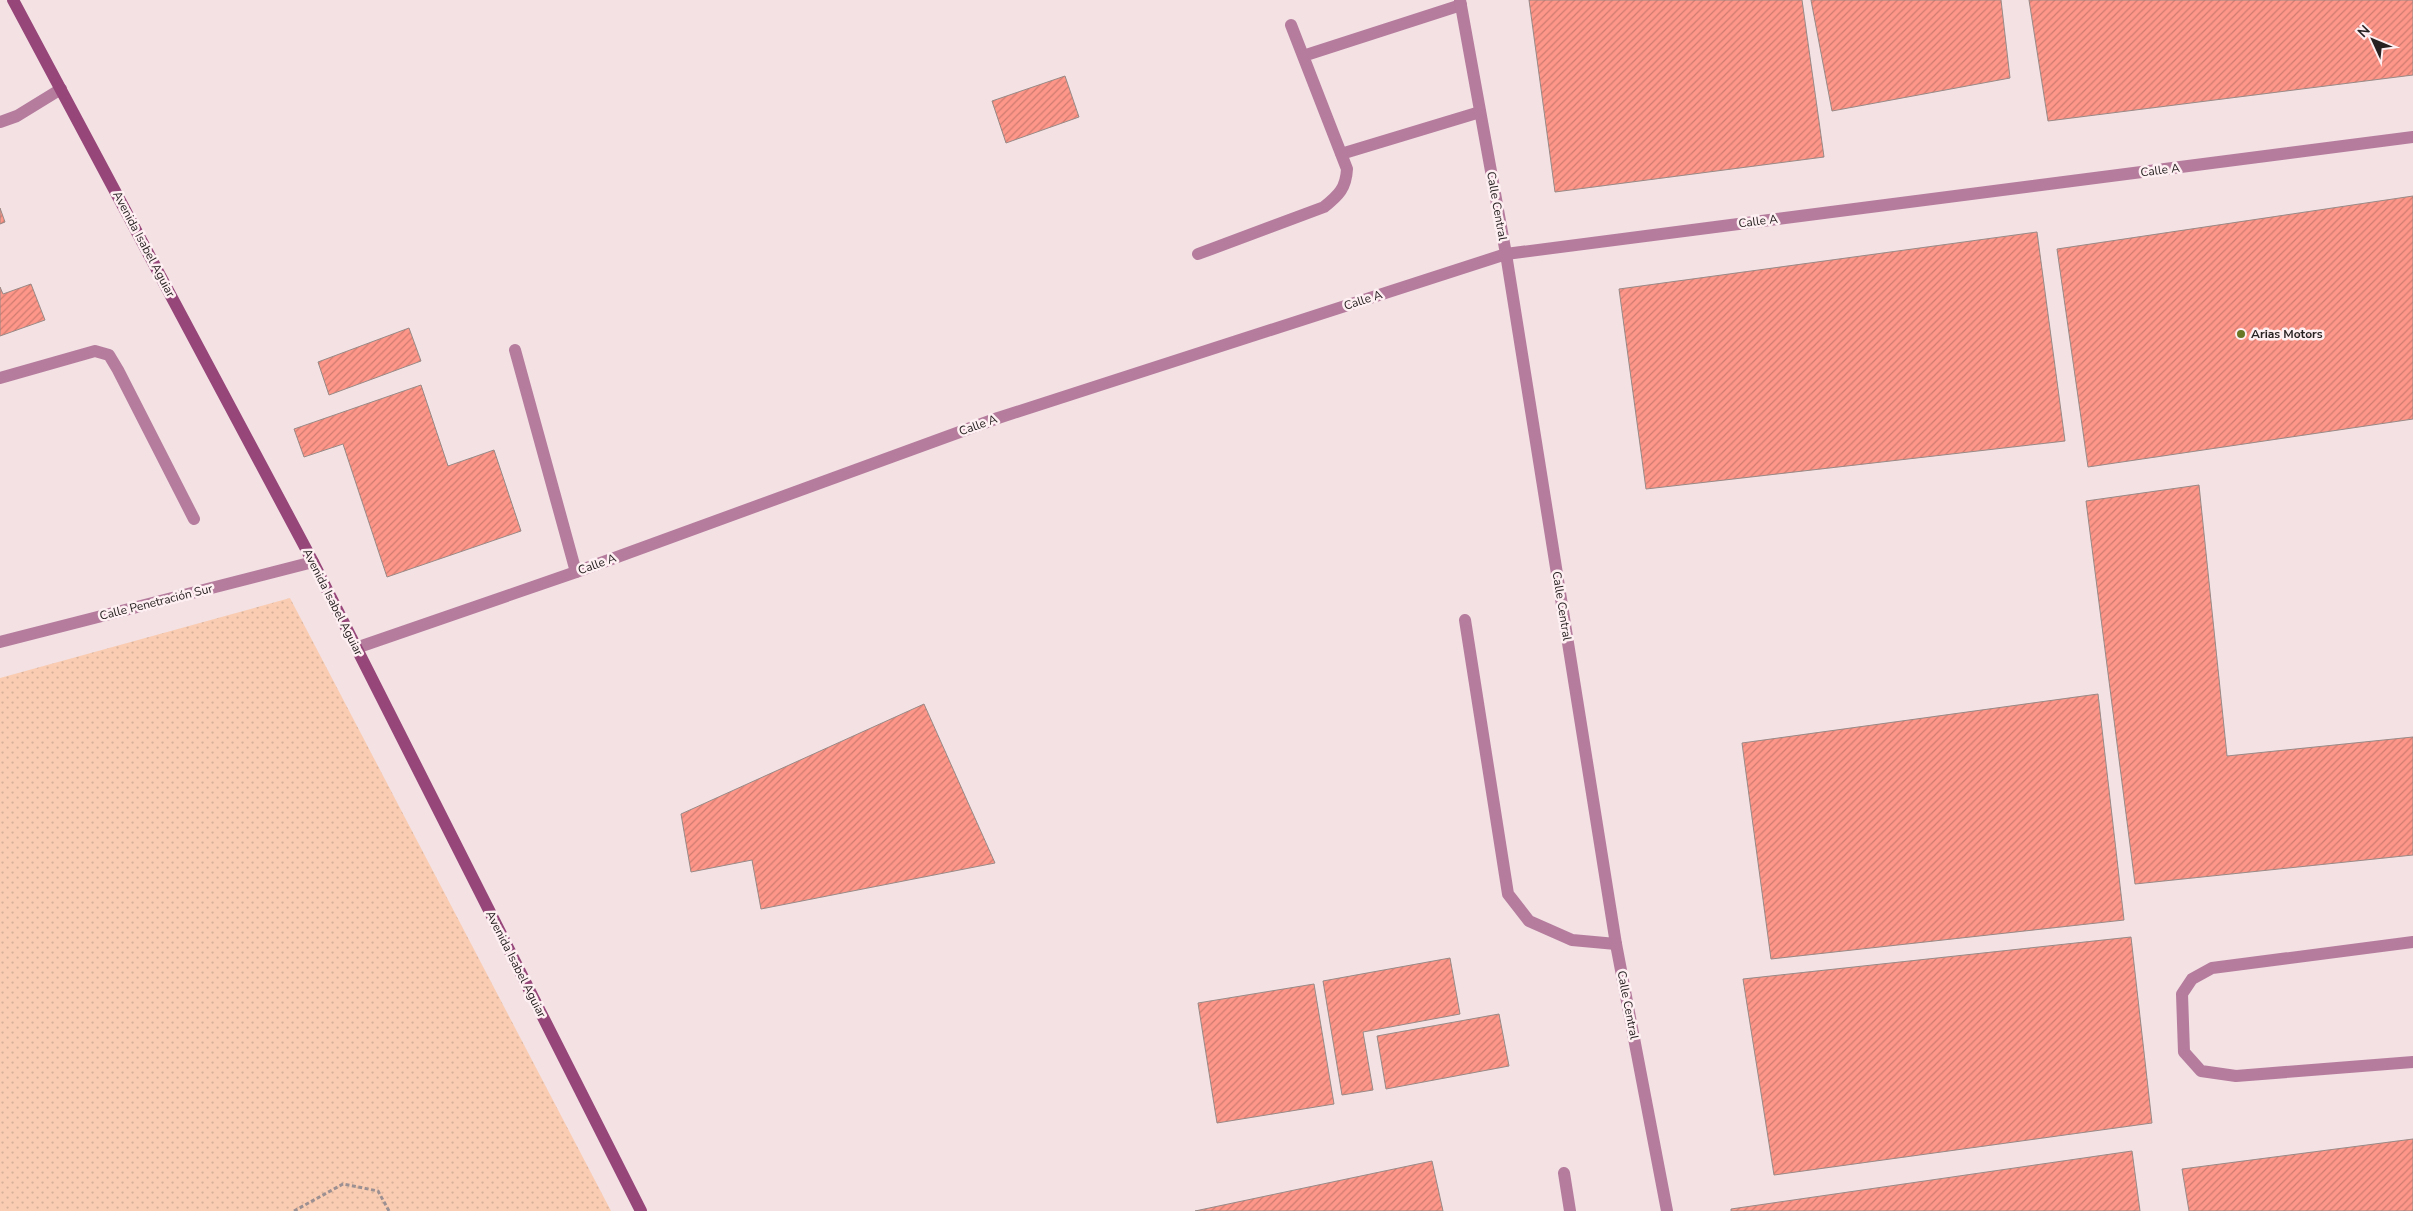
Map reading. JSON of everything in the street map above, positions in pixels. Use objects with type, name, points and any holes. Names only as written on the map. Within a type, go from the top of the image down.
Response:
[{"type":"main road","name":"Avenida Isabel Aguiar","points":[[13,0],[313,562],[641,1211]]},
{"type":"street","points":[[1304,56],[1460,3]]},
{"type":"street","name":"Calle Central","points":[[1460,3],[1506,254],[1616,944],[1667,1211]]},
{"type":"street","points":[[1198,254],[1324,206],[1338,195],[1346,184],[1347,169],[1291,25]]},
{"type":"street","points":[[0,122],[17,116],[61,89]]},
{"type":"street","points":[[1341,154],[1480,112]]},
{"type":"street","name":"Calle A","points":[[356,648],[576,572],[998,418],[1506,254],[2413,137]]},
{"type":"street","points":[[515,350],[576,572]]},
{"type":"street","points":[[0,378],[94,352],[109,355],[194,518]]},
{"type":"street","name":"Calle Penetración Sur","points":[[0,642],[313,562]]},
{"type":"street","points":[[1465,620],[1508,894],[1529,921],[1572,940],[1616,944]]},
{"type":"street","points":[[2413,942],[2212,968],[2192,979],[2182,994],[2184,1052],[2201,1071],[2236,1076],[2413,1062]]},
{"type":"street","points":[[1564,1174],[1570,1211]]},
{"type":"path","points":[[294,1211],[343,1184],[378,1191],[389,1211]]},
{"type":"shaded area","points":[[290,598],[611,1211],[0,1211],[0,678]]},
{"type":"building","points":[[1529,0],[1802,0],[1824,157],[1555,192]]},
{"type":"building","points":[[1811,0],[2001,0],[2010,78],[1832,111]]},
{"type":"building","points":[[2029,0],[2413,0],[2413,75],[2048,121]]},
{"type":"building","points":[[1065,76],[1079,117],[1006,143],[992,101]]},
{"type":"building","name":"Arias Motors","points":[[2413,196],[2413,419],[2088,467],[2057,249]]},
{"type":"building","points":[[0,208],[5,222],[0,224]]},
{"type":"building","points":[[2037,232],[2065,441],[1646,489],[1619,289]]},
{"type":"building","points":[[31,284],[45,320],[0,336],[0,287],[3,294]]},
{"type":"building","points":[[409,328],[421,361],[329,395],[318,362]]},
{"type":"building","points":[[421,385],[448,466],[494,450],[521,531],[387,577],[343,444],[304,457],[294,429]]},
{"type":"building","points":[[2199,485],[2227,756],[2413,737],[2413,855],[2135,884],[2086,501]]},
{"type":"building","points":[[2098,694],[2124,920],[1771,959],[1742,743]]},
{"type":"building","points":[[924,704],[995,863],[761,909],[752,860],[691,872],[681,814]]},
{"type":"building","points":[[2131,937],[2152,1123],[1774,1175],[1743,979]]},
{"type":"building","points":[[1450,958],[1460,1014],[1363,1032],[1373,1090],[1342,1095],[1323,981]]},
{"type":"building","points":[[1314,984],[1334,1104],[1217,1123],[1198,1003]]},
{"type":"building","points":[[1499,1014],[1509,1066],[1386,1089],[1377,1036]]},
{"type":"building","points":[[2413,1139],[2413,1211],[2189,1211],[2182,1169]]},
{"type":"building","points":[[2132,1151],[2140,1211],[1731,1211],[1731,1209]]},
{"type":"building","points":[[1432,1161],[1443,1211],[1195,1211]]},
{"type":"place","name":"Arias Motors","points":[[2241,334]]}]
